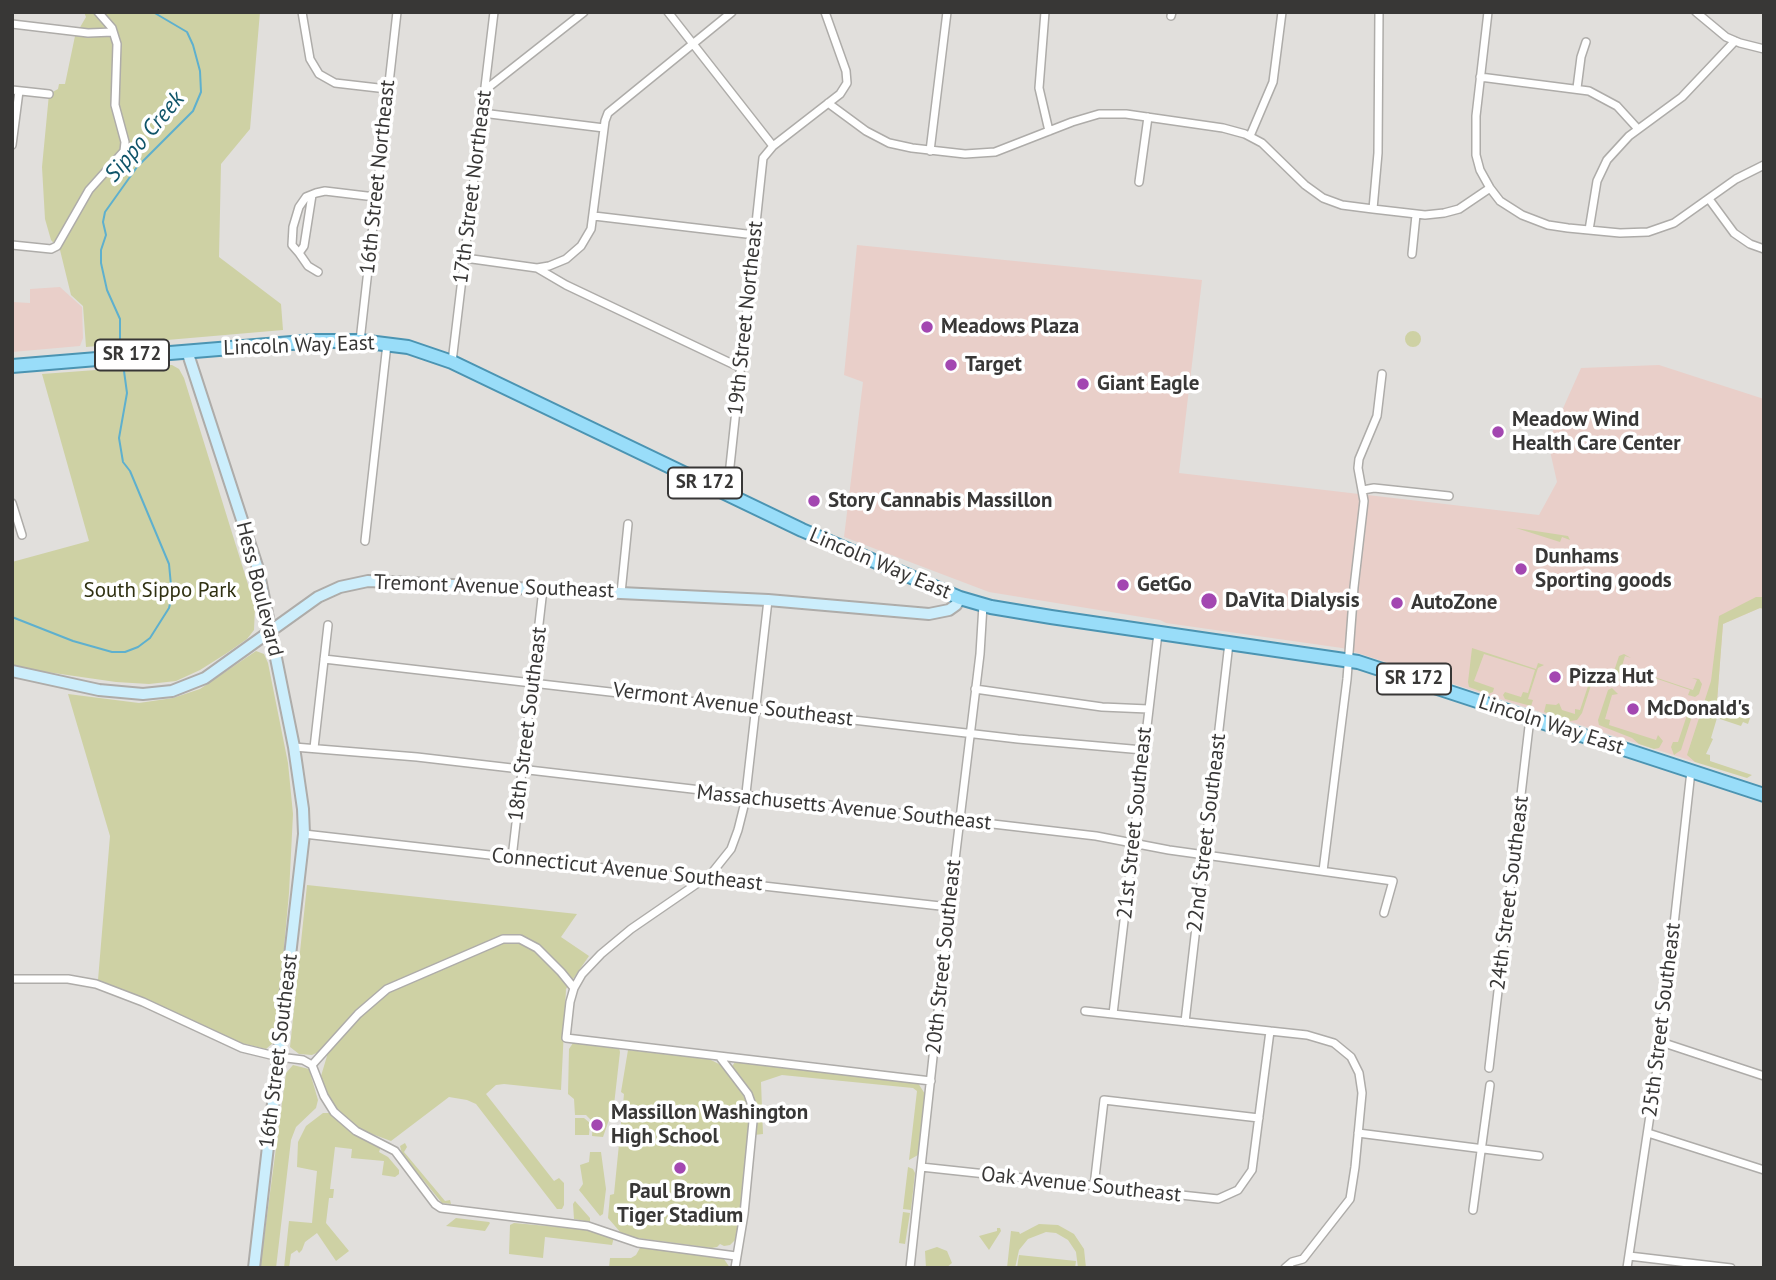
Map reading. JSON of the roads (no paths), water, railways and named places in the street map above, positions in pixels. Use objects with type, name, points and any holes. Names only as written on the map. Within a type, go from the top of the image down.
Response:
[{"type":"main road","name":"Lincoln Way East","points":[[12,366],[266,344],[359,341],[424,351],[843,549],[960,598],[1051,618],[1348,660],[1405,676],[1764,795]]},
{"type":"street","points":[[12,246],[51,249],[57,246],[89,190],[124,150],[125,142],[115,105],[117,52],[113,32],[98,12]]},
{"type":"street","points":[[302,12],[310,59],[318,74],[335,83],[387,89]]},
{"type":"street","name":"16th Street Northeast","points":[[359,341],[397,12]]},
{"type":"street","name":"17th Street Northeast","points":[[452,362],[494,12]]},
{"type":"street","points":[[485,90],[584,12]]},
{"type":"street","points":[[668,12],[773,146],[845,88],[848,76],[825,12]]},
{"type":"street","points":[[465,258],[537,268],[549,266],[574,253],[587,238],[594,216],[608,113],[732,12]]},
{"type":"street","points":[[930,151],[947,12]]},
{"type":"street","points":[[1045,12],[1039,88],[1041,108],[1049,131]]},
{"type":"street","points":[[1250,136],[1273,82],[1282,12]]},
{"type":"street","points":[[1373,209],[1378,153],[1379,12]]},
{"type":"street","points":[[1488,12],[1475,146],[1480,170],[1490,188],[1500,201],[1512,209],[1534,221],[1590,230],[1648,232],[1674,223],[1736,179],[1764,165]]},
{"type":"street","points":[[1696,12],[1718,32],[1735,41],[1764,49]]},
{"type":"street","points":[[12,24],[81,32],[113,32]]},
{"type":"street","points":[[1590,230],[1595,190],[1602,170],[1619,145],[1682,97],[1735,41]]},
{"type":"street","points":[[1577,88],[1586,42]]},
{"type":"street","points":[[1480,77],[1577,88],[1609,100],[1638,129]]},
{"type":"street","points":[[12,145],[16,90],[49,94]]},
{"type":"street","points":[[828,103],[857,126],[881,140],[930,151],[985,154],[1100,114],[1148,117],[1223,128],[1250,136],[1269,149],[1305,185],[1323,198],[1342,205],[1416,215],[1454,211],[1490,188]]},
{"type":"street","points":[[482,113],[604,128]]},
{"type":"street","points":[[1139,183],[1148,117]]},
{"type":"street","name":"19th Street Northeast","points":[[727,494],[763,158],[773,146]]},
{"type":"street","points":[[318,272],[308,266],[292,245],[293,227],[301,204],[312,195],[325,191],[375,197]]},
{"type":"street","points":[[299,253],[304,246],[312,195]]},
{"type":"street","points":[[1709,199],[1734,233],[1749,244],[1764,249]]},
{"type":"street","points":[[1412,254],[1416,215]]},
{"type":"street","points":[[594,216],[755,235]]},
{"type":"street","points":[[537,268],[566,285],[741,368]]},
{"type":"street","points":[[365,541],[387,344]]},
{"type":"street","name":"Hess Boulevard","points":[[187,351],[251,545],[295,747],[304,834]]},
{"type":"street","points":[[1323,871],[1364,501],[1359,459],[1377,416],[1381,374]]},
{"type":"street","points":[[1363,490],[1374,488],[1449,496]]},
{"type":"street","points":[[12,503],[16,526],[22,535]]},
{"type":"street","points":[[621,593],[628,524]]},
{"type":"street","name":"Tremont Avenue Southeast","points":[[12,671],[99,690],[159,693],[188,686],[205,678],[318,597],[358,582],[768,600],[929,614],[949,610],[960,598]]},
{"type":"street","name":"18th Street Southeast","points":[[512,858],[544,589]]},
{"type":"street","points":[[768,600],[745,796],[735,840],[723,861],[704,879],[612,944],[582,974],[574,988],[568,1012],[566,1038],[930,1081]]},
{"type":"street","name":"20th Street Southeast","points":[[910,1268],[983,605]]},
{"type":"street","points":[[314,748],[328,625]]},
{"type":"street","name":"21st Street Southeast","points":[[1113,1014],[1158,633]]},
{"type":"street","name":"22nd Street Southeast","points":[[1185,1022],[1228,643]]},
{"type":"street","name":"Vermont Avenue Southeast","points":[[324,659],[970,733],[1143,750]]},
{"type":"street","points":[[975,689],[1102,707],[1148,709]]},
{"type":"street","name":"24th Street Southeast","points":[[1489,1068],[1530,718]]},
{"type":"street","name":"Massachusetts Avenue Southeast","points":[[295,747],[960,820],[1393,881],[1384,913]]},
{"type":"street","name":"25th Street Southeast","points":[[1627,1268],[1661,1042],[1691,771]]},
{"type":"street","name":"Connecticut Avenue Southeast","points":[[304,834],[949,907]]},
{"type":"street","name":"16th Street Southeast","points":[[254,1268],[304,834]]},
{"type":"street","points":[[312,1065],[358,1014],[387,989],[503,939],[520,939],[537,948],[574,988]]},
{"type":"street","points":[[12,979],[68,979],[96,984],[143,1002],[228,1042],[279,1057],[303,1060],[312,1065],[324,1096],[341,1119],[356,1131],[395,1151],[435,1204],[441,1208],[588,1226],[638,1243],[736,1256]]},
{"type":"street","points":[[1086,1011],[1327,1040],[1351,1057],[1358,1069],[1362,1085],[1350,1199],[1303,1259],[1292,1262],[1285,1268]]},
{"type":"street","points":[[1094,1186],[1104,1100],[1259,1118],[1269,1031]]},
{"type":"street","points":[[1661,1042],[1764,1076]]},
{"type":"street","points":[[719,1056],[748,1094],[754,1107],[744,1213],[735,1268]]},
{"type":"street","points":[[1473,1210],[1490,1086]]},
{"type":"street","name":"Oak Avenue Southeast","points":[[921,1167],[1213,1200],[1238,1190],[1252,1170],[1259,1118]]},
{"type":"street","points":[[1358,1133],[1539,1156]]},
{"type":"street","points":[[1648,1133],[1764,1170]]},
{"type":"street","points":[[1629,1256],[1731,1268]]},
{"type":"waterway","name":"Sippo Creek","points":[[120,339],[120,319],[107,290],[101,263],[101,250],[106,235],[103,222],[105,212],[137,167],[193,111],[201,92],[200,71],[187,32],[153,12]]},
{"type":"waterway","name":"Sippo Creek","points":[[12,617],[73,641],[112,652],[125,652],[150,638],[169,608],[172,596],[169,564],[130,471],[123,462],[119,438],[127,393],[124,371]]},
{"type":"place","name":"Meadows Plaza","points":[[927,327]]},
{"type":"place","name":"Target","points":[[951,365]]},
{"type":"place","name":"Giant Eagle","points":[[1083,384]]},
{"type":"place","name":"Meadow Wind Health Care Center","points":[[1498,432]]},
{"type":"place","name":"Story Cannabis Massillon","points":[[814,501]]},
{"type":"place","name":"Dunhams Sporting goods","points":[[1521,569]]},
{"type":"place","name":"GetGo","points":[[1123,585]]},
{"type":"place","name":"DaVita Dialysis","points":[[1209,601]]},
{"type":"place","name":"AutoZone","points":[[1397,603]]},
{"type":"place","name":"Pizza Hut","points":[[1555,677]]},
{"type":"place","name":"McDonald's","points":[[1633,709]]},
{"type":"place","name":"Massillon Washington High School","points":[[597,1125]]},
{"type":"place","name":"Paul Brown Tiger Stadium","points":[[680,1168]]},
{"type":"park label","name":"South Sippo Park","points":[[160,591]]}]
